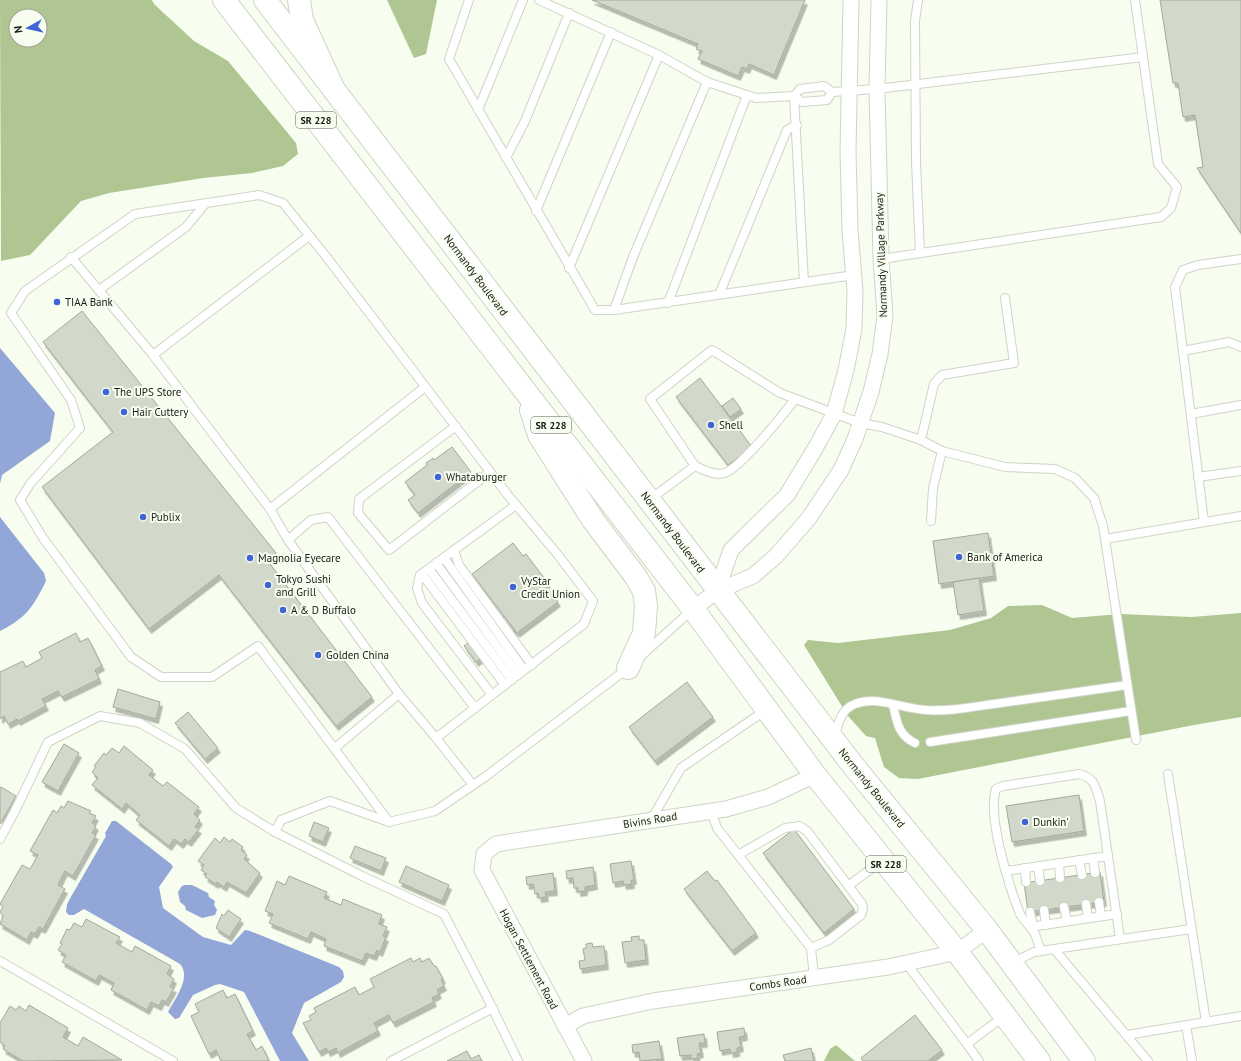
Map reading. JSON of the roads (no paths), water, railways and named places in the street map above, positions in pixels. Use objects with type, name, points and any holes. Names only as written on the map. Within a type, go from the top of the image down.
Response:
[{"type":"main road","name":"SR 228","points":[[224,0],[693,609],[815,775],[957,952],[1039,1061]]},
{"type":"main road","name":"Normandy Boulevard","points":[[265,0],[717,591],[834,741],[987,930],[1084,1061]]},
{"type":"main road","points":[[299,0],[302,20],[334,90]]},
{"type":"main road","points":[[409,240],[434,221]]},
{"type":"main road","points":[[525,391],[539,435],[594,520],[644,590],[646,606],[644,633],[628,668]]},
{"type":"street","points":[[717,591],[731,550],[787,495],[834,414],[844,381],[854,329],[854,275],[849,207],[851,0]]},
{"type":"street","name":"Normandy Village Parkway","points":[[693,609],[717,591],[753,576],[776,556],[809,518],[841,470],[871,392],[880,354],[885,316],[881,259],[877,89],[879,0]]},
{"type":"street","name":"Bivins Road","points":[[484,854],[496,844],[712,811],[768,797],[815,775]]},
{"type":"street","name":"Hogan Settlement Road","points":[[484,854],[482,870],[584,1061]]},
{"type":"street","name":"Combs Road","points":[[565,1026],[583,1016],[652,1002],[906,963],[957,952],[987,930]]},
{"type":"lane","points":[[470,0],[448,59],[569,268],[595,310],[614,310],[854,275]]},
{"type":"lane","points":[[478,110],[523,0]]},
{"type":"lane","points":[[539,0],[659,55],[707,82],[756,98],[794,96],[802,102],[827,100],[832,92]]},
{"type":"lane","points":[[918,0],[915,21],[915,85],[916,162],[920,253]]},
{"type":"lane","points":[[881,259],[1161,217],[1171,208],[1178,187],[1158,164],[1136,0]]},
{"type":"lane","points":[[506,158],[524,121],[569,13]]},
{"type":"lane","points":[[536,211],[611,32]]},
{"type":"lane","points":[[569,268],[659,55]]},
{"type":"lane","points":[[804,282],[797,125],[794,96],[800,89],[824,86],[832,92],[877,89],[1143,57]]},
{"type":"lane","points":[[614,310],[633,257],[707,82]]},
{"type":"lane","points":[[668,302],[747,95]]},
{"type":"lane","points":[[719,295],[787,130],[797,125]]},
{"type":"lane","points":[[389,822],[258,646],[212,678],[161,677],[131,656],[42,538],[20,500],[30,484],[80,428],[70,400],[11,312],[25,291],[71,257],[135,214],[259,195],[283,204],[456,426],[490,472],[558,555],[593,601],[584,624],[436,738]]},
{"type":"lane","points":[[99,290],[186,227],[205,204]]},
{"type":"lane","points":[[153,355],[309,236]]},
{"type":"lane","points":[[71,257],[153,355],[270,509],[288,540],[398,694],[436,738],[473,785]]},
{"type":"lane","points":[[1204,522],[1175,287],[1183,270],[1198,265],[1241,259]]},
{"type":"lane","points":[[921,440],[934,384],[942,376],[1014,363],[1005,298]]},
{"type":"lane","points":[[1183,351],[1229,342],[1241,347]]},
{"type":"lane","points":[[796,399],[744,458],[725,473],[710,473],[695,466],[650,399],[712,350],[780,393],[796,399],[834,414],[860,423],[882,427],[921,440],[942,451],[1005,468],[1055,469],[1075,478],[1094,498],[1103,526],[1136,740]]},
{"type":"lane","points":[[270,509],[425,387]]},
{"type":"lane","points":[[1191,414],[1241,405]]},
{"type":"lane","points":[[456,426],[359,499],[358,513],[389,550],[490,472]]},
{"type":"lane","points":[[931,521],[933,488],[942,451]]},
{"type":"lane","points":[[648,500],[695,466]]},
{"type":"lane","points":[[1198,477],[1241,471]]},
{"type":"lane","points":[[492,695],[422,603],[417,588],[422,574],[516,505]]},
{"type":"lane","points":[[1105,539],[1241,516]]},
{"type":"lane","points":[[288,540],[311,520],[328,517],[475,708]]},
{"type":"lane","points":[[454,550],[459,564],[532,665]]},
{"type":"lane","points":[[444,558],[515,678]]},
{"type":"lane","points":[[433,566],[515,678]]},
{"type":"lane","points":[[422,574],[515,678]]},
{"type":"lane","points":[[275,832],[281,820],[330,801],[389,822],[435,811],[473,785],[628,668],[693,609]]},
{"type":"lane","points":[[834,741],[841,715],[853,704],[865,701],[878,701],[927,711],[960,709],[1127,685]]},
{"type":"lane","points":[[335,748],[398,694]]},
{"type":"lane","points":[[893,705],[899,727],[905,738],[915,743]]},
{"type":"lane","points":[[651,820],[681,768],[766,709]]},
{"type":"lane","points":[[930,742],[1131,711]]},
{"type":"lane","points":[[0,839],[48,742],[100,716],[140,723],[185,749],[236,808],[275,832],[362,876],[444,914],[493,1008],[518,1061]]},
{"type":"lane","points":[[1041,951],[1031,927],[1021,915],[1006,871],[995,821],[993,798],[996,789],[1003,786],[1079,774],[1088,776],[1094,783],[1100,801],[1120,939]]},
{"type":"lane","points":[[1168,774],[1206,1022]]},
{"type":"lane","points":[[712,811],[717,828],[811,948],[814,978]]},
{"type":"lane","points":[[738,855],[785,828],[799,826],[808,832],[862,904],[863,909],[861,915],[829,940],[811,948]]},
{"type":"lane","points":[[1006,871],[1108,856]]},
{"type":"lane","points":[[1093,858],[1095,873]]},
{"type":"lane","points":[[848,886],[883,860]]},
{"type":"lane","points":[[1079,860],[1082,875]]},
{"type":"lane","points":[[1058,863],[1060,878]]},
{"type":"lane","points":[[1038,866],[1040,881]]},
{"type":"lane","points":[[1025,868],[1026,882]]},
{"type":"lane","points":[[1099,902],[1101,916]]},
{"type":"lane","points":[[1086,904],[1088,918]]},
{"type":"lane","points":[[1064,907],[1067,921]]},
{"type":"lane","points":[[1044,910],[1046,925]]},
{"type":"lane","points":[[1030,912],[1031,927]]},
{"type":"lane","points":[[1031,927],[1116,914]]},
{"type":"lane","points":[[1012,963],[1041,951],[1191,928]]},
{"type":"lane","points":[[1054,949],[1148,1061]]},
{"type":"lane","points":[[0,961],[173,1061]]},
{"type":"lane","points":[[906,963],[979,1061]]},
{"type":"lane","points":[[391,1061],[493,1008]]},
{"type":"lane","points":[[967,1044],[1005,1016]]},
{"type":"lane","points":[[1127,1035],[1241,1016]]},
{"type":"lane","points":[[1186,1026],[1192,1061]]},
{"type":"water","points":[[0,348],[55,413],[50,441],[2,475],[0,484]]},
{"type":"water","points":[[0,517],[44,573],[46,581],[33,605],[23,616],[0,631]]},
{"type":"water","points":[[112,821],[116,821],[171,864],[173,867],[159,887],[163,908],[203,937],[231,945],[245,930],[250,931],[339,967],[343,971],[344,977],[341,982],[304,1003],[292,1033],[309,1061],[280,1061],[244,992],[220,984],[193,995],[179,1018],[175,1019],[168,1012],[181,989],[183,982],[183,970],[180,964],[84,909],[74,915],[69,915],[66,912],[67,904],[106,836],[105,833]]},
{"type":"water","points":[[192,885],[208,893],[209,897],[215,901],[214,905],[217,910],[215,915],[202,918],[186,910],[185,906],[180,902],[178,892],[182,886]]},
{"type":"place","name":"TIAA Bank","points":[[57,302]]},
{"type":"place","name":"The UPS Store","points":[[106,392]]},
{"type":"place","name":"Hair Cuttery","points":[[124,412]]},
{"type":"place","name":"Shell","points":[[711,425]]},
{"type":"place","name":"Whataburger","points":[[438,477]]},
{"type":"place","name":"Publix","points":[[143,517]]},
{"type":"place","name":"Bank of America","points":[[959,557]]},
{"type":"place","name":"Magnolia Eyecare","points":[[250,558]]},
{"type":"place","name":"Tokyo Sushi and Grill","points":[[268,585]]},
{"type":"place","name":"VyStar Credit Union","points":[[513,587]]},
{"type":"place","name":"A & D Buffalo","points":[[283,610]]},
{"type":"place","name":"Golden China","points":[[318,655]]},
{"type":"place","name":"Dunkin'","points":[[1025,822]]}]
